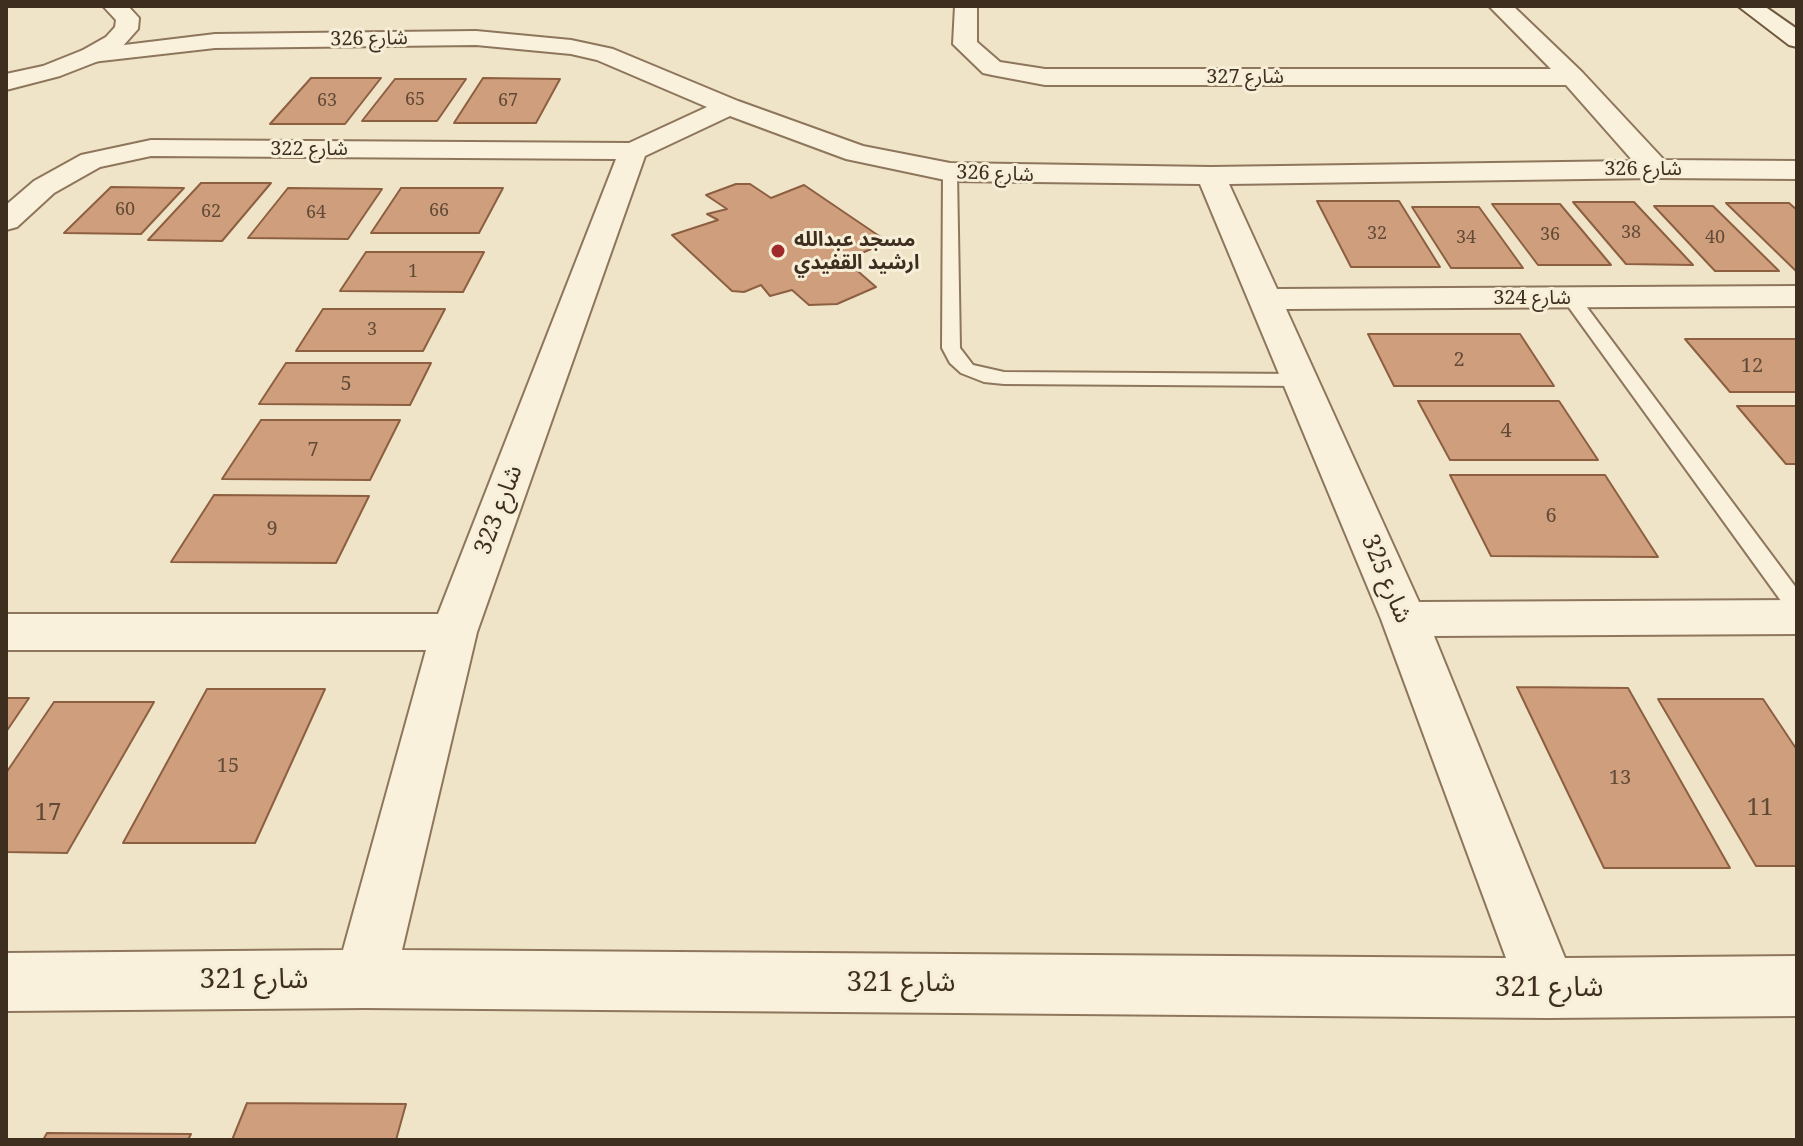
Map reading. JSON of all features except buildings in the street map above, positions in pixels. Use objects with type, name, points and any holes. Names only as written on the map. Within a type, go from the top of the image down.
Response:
[{"type":"street","name":"شارع 327","points":[[966,6],[965,44],[992,68],[1045,77],[1573,77]]},
{"type":"street","points":[[1500,6],[1573,77],[1656,169]]},
{"type":"street","points":[[1749,6],[1797,40]]},
{"type":"street","points":[[6,82],[51,71],[92,55],[114,42],[126,29],[121,10]]},
{"type":"street","name":"شارع 326","points":[[121,10],[215,41]]},
{"type":"street","name":"شارع 326","points":[[92,55],[215,41],[476,38],[524,41],[604,54],[729,107],[856,153],[950,172],[1211,176],[1656,169],[1797,170]]},
{"type":"street","points":[[633,151],[729,107]]},
{"type":"street","name":"شارع 322","points":[[6,221],[44,187],[91,161],[151,148],[633,151]]},
{"type":"street","name":"شارع 323","points":[[365,979],[454,632],[633,151]]},
{"type":"street","name":"شارع 325","points":[[1211,176],[1404,619],[1547,988]]},
{"type":"street","name":"شارع 324","points":[[1267,299],[1797,296]]},
{"type":"street","points":[[1404,619],[1797,617]]},
{"type":"street","points":[[6,632],[454,632]]},
{"type":"street","name":"شارع 321","points":[[6,982],[365,979],[1547,988],[1797,986]]},
{"type":"lane","points":[[950,172],[951,348],[956,359],[967,369],[984,376],[1004,378],[1301,380]]},
{"type":"lane","points":[[1571,298],[1797,606]]},
{"type":"place","name":"مسجد عبدالله ارشيد القفيدي","points":[[778,251]]}]
